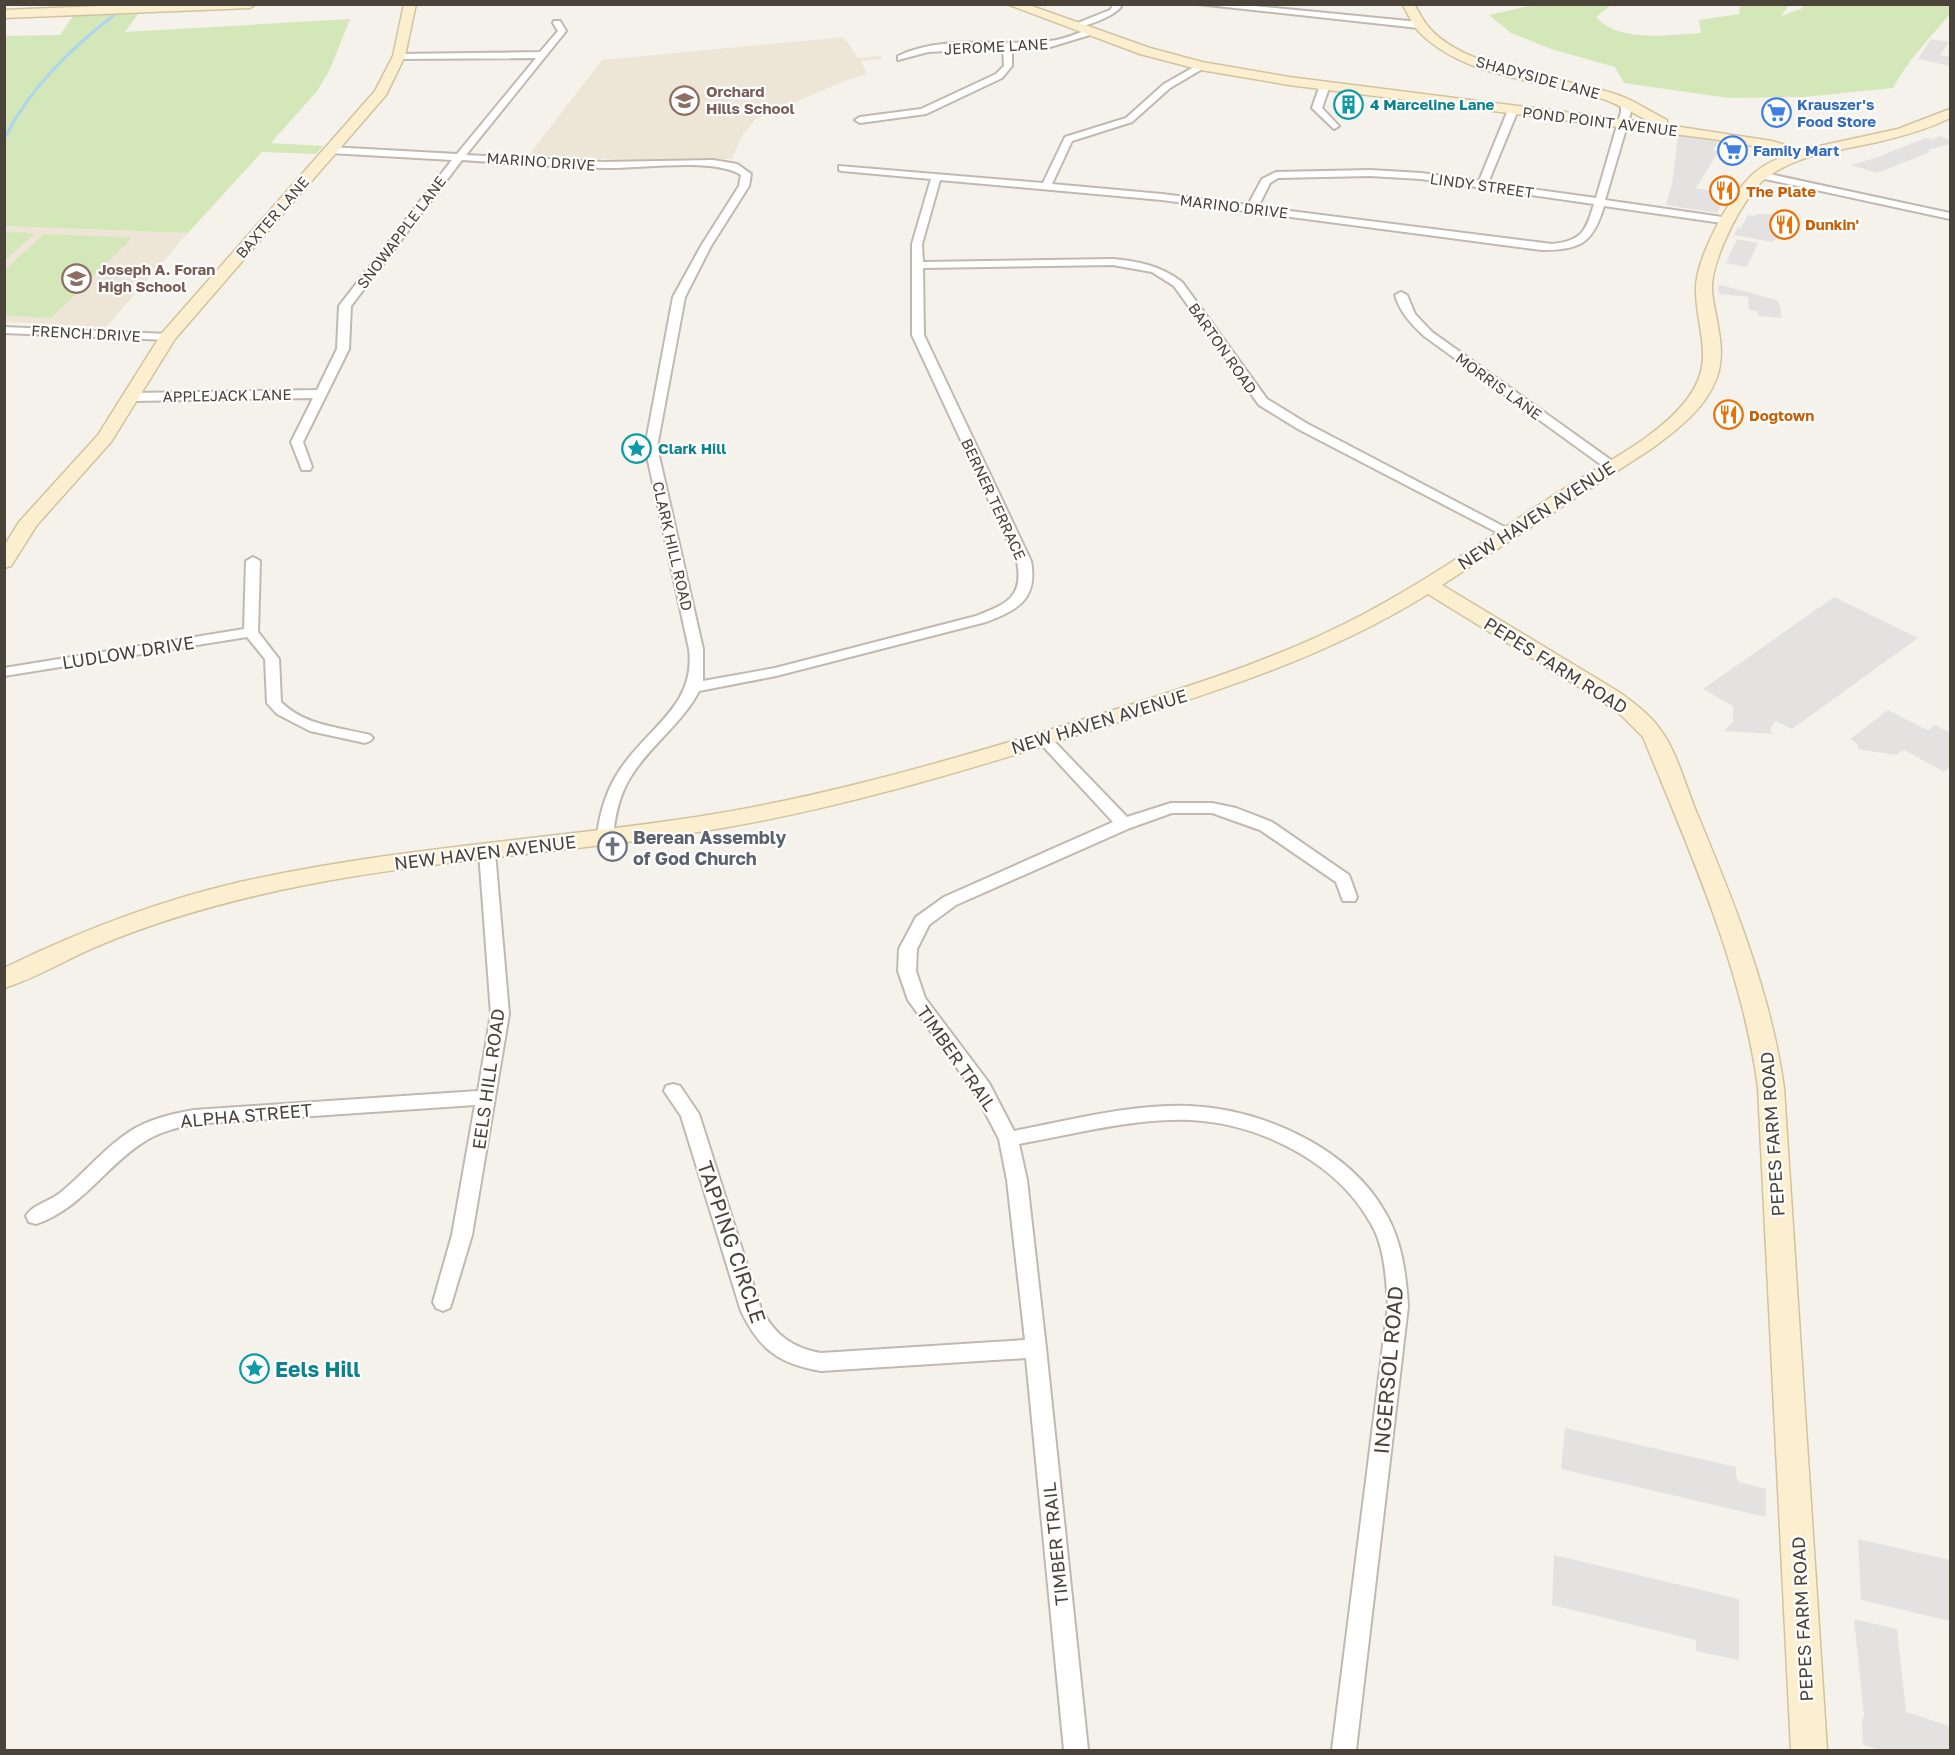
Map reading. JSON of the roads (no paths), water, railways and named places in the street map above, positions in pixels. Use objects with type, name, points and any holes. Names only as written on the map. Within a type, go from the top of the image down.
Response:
[{"type":"main road","points":[[4,14],[56,9],[250,4]]},
{"type":"main road","name":"BAXTER LANE","points":[[4,562],[29,522],[105,438],[168,337],[381,92],[399,56],[410,4]]},
{"type":"main road","name":"POND POINT AVENUE","points":[[1013,4],[1145,51],[1201,66],[1324,85],[1674,130],[1761,143],[1801,155]]},
{"type":"main road","name":"SHADYSIDE LANE","points":[[1408,4],[1419,25],[1444,47],[1476,61],[1619,101],[1674,130]]},
{"type":"main road","name":"NEW HAVEN AVENUE","points":[[4,979],[58,953],[125,926],[236,891],[330,873],[708,823],[802,806],[903,782],[1187,694],[1312,647],[1390,609],[1429,585],[1611,466],[1658,434],[1689,409],[1707,379],[1714,355],[1714,340],[1704,280],[1707,267],[1742,195],[1760,175],[1801,155],[1893,135],[1950,113]]},
{"type":"main road","name":"PEPES FARM ROAD","points":[[1429,585],[1611,697],[1646,724],[1653,734],[1715,885],[1764,1035],[1771,1088],[1809,1750]]},
{"type":"street","points":[[1074,26],[1113,12],[1118,4]]},
{"type":"street","points":[[1202,4],[1419,25]]},
{"type":"street","name":"SNOWAPPLE LANE","points":[[306,467],[297,442],[343,349],[345,306],[460,156],[562,32],[562,28],[557,23]]},
{"type":"street","name":"JEROME LANE","points":[[901,58],[910,53],[934,50],[1049,44],[1090,32]]},
{"type":"street","points":[[860,120],[923,112],[999,76],[1008,66],[1007,45]]},
{"type":"street","points":[[399,56],[541,55]]},
{"type":"street","points":[[1046,187],[1068,139],[1129,120],[1167,86],[1201,66]]},
{"type":"street","points":[[1324,85],[1317,108],[1334,126]]},
{"type":"street","name":"SHADYSIDE LANE","points":[[1619,101],[1626,108],[1623,124]]},
{"type":"street","points":[[1483,184],[1513,110]]},
{"type":"street","points":[[1599,202],[1623,124]]},
{"type":"street","name":"MARINO DRIVE","points":[[330,150],[634,165],[713,163],[734,166],[741,169],[747,177]]},
{"type":"street","name":"MARINO DRIVE","points":[[842,168],[1252,208],[1549,247],[1573,243],[1586,236],[1592,228],[1599,202]]},
{"type":"street","name":"LINDY STREET","points":[[1252,208],[1266,181],[1280,174],[1401,174],[1729,221]]},
{"type":"street","points":[[1760,175],[1950,216]]},
{"type":"street","name":"CLARK HILL ROAD","points":[[694,687],[698,664],[696,649],[651,447],[679,297],[706,246],[744,186],[747,177]]},
{"type":"street","name":"BERNER TERRACE","points":[[694,687],[809,665],[981,619],[1010,606],[1025,590],[1027,580],[1024,561],[918,335],[917,244],[936,178]]},
{"type":"street","name":"BARTON ROAD","points":[[917,265],[1113,262],[1139,265],[1161,272],[1178,284],[1263,402],[1302,426],[1509,533]]},
{"type":"street","name":"MORRIS LANE","points":[[1401,295],[1403,306],[1428,334],[1611,466]]},
{"type":"street","name":"FRENCH DRIVE","points":[[4,330],[168,337]]},
{"type":"street","name":"APPLEJACK LANE","points":[[132,397],[321,394]]},
{"type":"street","points":[[253,561],[251,632],[272,659],[274,669],[272,695],[276,706],[286,714],[306,723],[364,738]]},
{"type":"street","name":"LUDLOW DRIVE","points":[[4,672],[251,632]]},
{"type":"street","points":[[606,836],[607,817],[622,779],[694,687]]},
{"type":"street","points":[[1044,739],[1124,824]]},
{"type":"street","name":"TIMBER TRAIL","points":[[1076,1750],[1017,1180],[1008,1139],[982,1088],[917,1000],[910,982],[906,959],[912,938],[922,921],[950,901],[1124,824],[1149,814],[1180,808],[1212,808],[1239,815],[1284,836],[1343,879],[1348,897]]},
{"type":"street","name":"EELS HILL ROAD","points":[[443,1302],[462,1235],[500,1014],[487,852]]},
{"type":"street","name":"TAPPING CIRCLE","points":[[673,1091],[690,1114],[751,1311],[767,1338],[778,1348],[790,1355],[821,1362],[1036,1348]]},
{"type":"street","name":"ALPHA STREET","points":[[36,1216],[68,1199],[128,1141],[165,1123],[194,1117],[487,1097]]},
{"type":"street","name":"INGERSOL ROAD","points":[[1008,1139],[1162,1114],[1192,1113],[1238,1120],[1265,1128],[1324,1161],[1353,1185],[1378,1218],[1390,1246],[1396,1277],[1398,1306],[1344,1750]]},
{"type":"waterway","points":[[4,139],[14,120],[52,71],[81,42],[114,15]]},
{"type":"place","name":"Orchard Hills School","points":[[685,100]]},
{"type":"place","name":"4 Marceline Lane","points":[[1349,104]]},
{"type":"place","name":"Krauszer's Food Store","points":[[1776,113]]},
{"type":"place","name":"Family Mart","points":[[1732,150]]},
{"type":"place","name":"The Plate","points":[[1725,191]]},
{"type":"place","name":"Dunkin'","points":[[1784,224]]},
{"type":"place","name":"Joseph A. Foran High School","points":[[77,278]]},
{"type":"place","name":"Dogtown","points":[[1728,415]]},
{"type":"place","name":"Clark Hill","points":[[637,448]]},
{"type":"place","name":"Berean Assembly of God Church","points":[[612,847]]},
{"type":"place","name":"Eels Hill","points":[[254,1369]]}]
